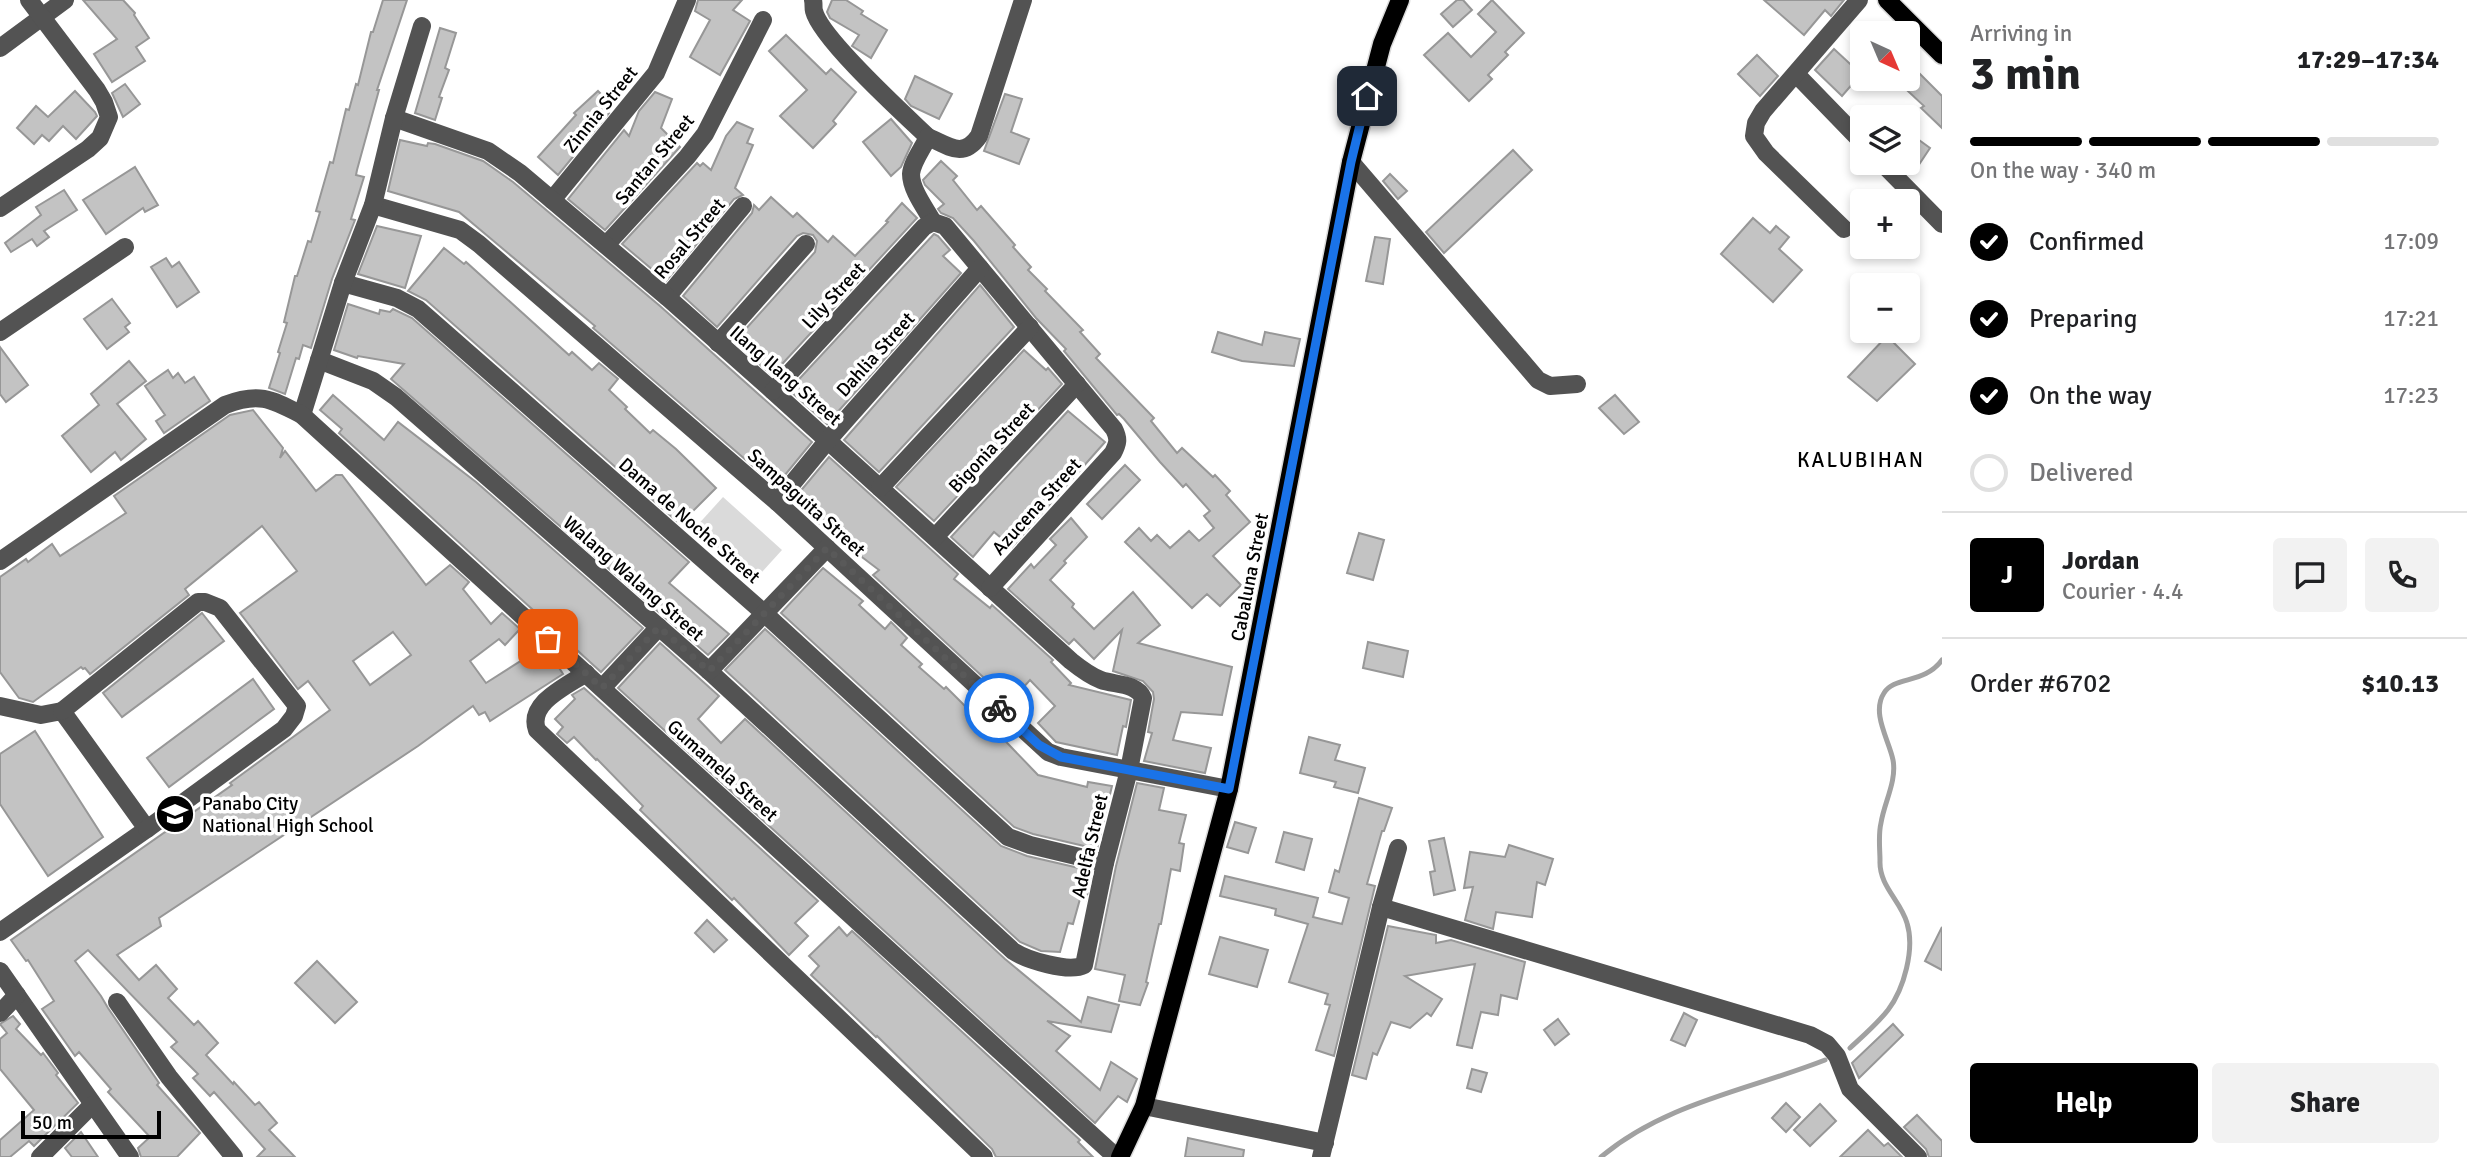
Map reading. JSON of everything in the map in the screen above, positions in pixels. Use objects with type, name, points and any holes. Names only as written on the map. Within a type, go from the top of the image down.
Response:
[{"type":"main road","name":"Cabaluna Street","points":[[1118,1157],[1144,1106],[1229,789],[1351,162],[1381,44],[1400,0]]},
{"type":"main road","points":[[1887,0],[1942,55]]},
{"type":"street","points":[[0,208],[88,149],[100,138],[109,117],[97,90],[29,0]]},
{"type":"street","points":[[0,48],[43,19],[65,0]]},
{"type":"street","name":"Zinnia Street","points":[[552,200],[656,74],[687,0]]},
{"type":"street","points":[[813,0],[814,12],[822,26],[871,81],[928,137],[957,150],[973,145],[979,136],[1023,0]]},
{"type":"street","points":[[1844,229],[1766,153],[1754,136],[1756,123],[1763,111],[1858,0]]},
{"type":"street","name":"Santan Street","points":[[606,245],[687,158],[705,134],[763,20]]},
{"type":"street","points":[[302,415],[343,283],[373,205],[394,118],[422,26]]},
{"type":"street","points":[[1796,74],[1850,130]]},
{"type":"street","name":"Ilang Ilang Street","points":[[394,118],[488,151],[505,161],[667,297],[1087,673],[1133,688]]},
{"type":"street","points":[[928,137],[911,174],[928,224],[945,226],[1077,384]]},
{"type":"street","points":[[1351,162],[1538,380],[1550,386],[1577,384]]},
{"type":"street","points":[[1894,175],[1942,224]]},
{"type":"street","name":"Sampaguita Street","points":[[373,205],[442,224],[460,230],[470,237],[777,502],[1039,745],[1061,757],[1229,789]]},
{"type":"street","name":"Rosal Street","points":[[667,297],[743,206]]},
{"type":"street","name":"Lily Street","points":[[773,391],[928,224]]},
{"type":"street","points":[[718,343],[806,244]]},
{"type":"street","points":[[0,332],[125,247]]},
{"type":"street","name":"Dahlia Street","points":[[777,502],[828,440],[980,268]]},
{"type":"street","name":"Dama de Noche Street","points":[[343,283],[397,298],[418,309],[764,612],[1007,837],[1105,863]]},
{"type":"street","points":[[880,488],[1030,327]]},
{"type":"street","name":"Walang Walang Street","points":[[319,360],[373,381],[396,397],[709,671],[1013,951],[1032,960],[1073,968]]},
{"type":"street","name":"Azucena Street","points":[[990,588],[1113,453],[1118,443],[1114,429],[1077,384]]},
{"type":"street","name":"Bigonia Street","points":[[935,537],[1077,384]]},
{"type":"street","name":"Gumamela Street","points":[[0,561],[225,405],[245,397],[278,402],[302,415],[1118,1157]]},
{"type":"street","points":[[709,671],[827,548]]},
{"type":"street","points":[[0,706],[41,715],[62,711],[198,602],[220,608],[297,706],[294,716],[284,729],[0,932]]},
{"type":"street","points":[[602,688],[659,627]]},
{"type":"street","points":[[586,673],[548,699],[538,710],[534,721],[537,730],[984,1157]]},
{"type":"street","name":"Adelfa Street","points":[[1073,968],[1080,968],[1086,961],[1105,863],[1129,770],[1143,698],[1138,690],[1133,688]]},
{"type":"street","points":[[62,711],[73,722],[147,829]]},
{"type":"street","points":[[1144,1106],[1323,1150],[1381,907],[1398,848]]},
{"type":"street","points":[[1381,907],[1810,1035],[1827,1044],[1837,1056],[1850,1089],[1918,1157]]},
{"type":"street","points":[[0,971],[130,1157]]},
{"type":"street","points":[[0,1013],[18,995]]},
{"type":"street","points":[[117,1002],[169,1077],[234,1157]]},
{"type":"street","points":[[40,1157],[92,1105]]},
{"type":"shaded area","points":[[723,497],[782,550],[753,582],[694,529]]},
{"type":"building","points":[[83,0],[123,0],[135,13],[149,38],[136,47],[145,61],[112,82],[94,54],[117,39]]},
{"type":"building","points":[[383,0],[407,0],[377,90],[357,170],[356,175],[364,177],[351,219],[355,220],[332,279],[311,348],[303,345],[285,394],[269,388],[287,323],[284,322],[295,276],[308,241],[311,242],[320,212],[316,211],[330,162],[333,163],[346,109],[349,110],[356,84],[358,85],[371,32]]},
{"type":"building","points":[[698,0],[742,0],[733,10],[750,21],[720,75],[690,57],[710,20],[695,11]]},
{"type":"building","points":[[832,0],[846,0],[863,11],[861,14],[887,30],[871,58],[852,46],[859,35],[830,18],[827,12]]},
{"type":"building","points":[[1457,0],[1463,0],[1472,10],[1453,27],[1441,14]]},
{"type":"building","points":[[1492,0],[1524,33],[1505,52],[1508,55],[1488,75],[1492,79],[1469,101],[1424,55],[1448,33],[1471,57],[1496,32],[1478,14]]},
{"type":"building","points":[[1764,0],[1844,0],[1831,16],[1825,10],[1804,35]]},
{"type":"building","points":[[440,28],[456,33],[445,68],[449,70],[439,97],[442,98],[435,120],[415,113]]},
{"type":"building","points":[[786,35],[826,74],[831,69],[856,92],[833,121],[836,124],[813,148],[780,116],[807,90],[769,51]]},
{"type":"building","points":[[1834,49],[1850,64],[1850,87],[1842,96],[1815,70]]},
{"type":"building","points":[[1757,55],[1778,76],[1760,96],[1738,74]]},
{"type":"building","points":[[1920,74],[1942,96],[1942,128],[1921,108],[1924,106],[1908,91],[1920,91]]},
{"type":"building","points":[[915,76],[952,94],[939,119],[911,106],[905,99]]},
{"type":"building","points":[[125,84],[140,104],[123,117],[112,93]]},
{"type":"building","points":[[75,91],[97,116],[76,139],[63,126],[49,141],[42,135],[34,144],[17,128],[36,106],[48,117]]},
{"type":"building","points":[[598,91],[609,102],[603,107],[609,113],[558,175],[538,157],[576,115],[574,113]]},
{"type":"building","points":[[655,92],[672,99],[661,128],[680,147],[605,230],[568,199],[624,130],[629,136],[639,111]]},
{"type":"building","points":[[1005,94],[1022,99],[1011,132],[1029,139],[1019,164],[984,151]]},
{"type":"building","points":[[891,119],[912,143],[901,167],[891,176],[863,142]]},
{"type":"building","points":[[737,122],[753,129],[747,143],[753,145],[735,188],[743,195],[734,199],[666,281],[622,244],[697,163],[700,166],[703,163],[711,170],[726,136]]},
{"type":"building","points":[[400,140],[427,146],[428,143],[435,144],[483,161],[513,182],[660,306],[812,442],[776,486],[593,328],[595,326],[459,212],[388,191]]},
{"type":"building","points":[[1920,141],[1930,148],[1920,163]]},
{"type":"building","points":[[1513,150],[1532,170],[1444,253],[1426,232]]},
{"type":"building","points":[[941,161],[957,176],[953,180],[977,210],[981,206],[1015,245],[1013,247],[1031,267],[1028,270],[1083,330],[1080,332],[1100,354],[1096,358],[1154,418],[1151,421],[1177,453],[1182,448],[1213,477],[1215,475],[1230,491],[1226,495],[1250,522],[1213,556],[1241,585],[1220,606],[1207,594],[1192,608],[1125,542],[1139,528],[1151,541],[1157,535],[1170,548],[1189,531],[1199,541],[1214,528],[1204,516],[1210,511],[1186,484],[1183,487],[1124,419],[1117,415],[1064,351],[1066,349],[1036,318],[974,241],[953,218],[941,213],[938,209],[944,204],[923,180]]},
{"type":"building","points":[[135,167],[158,205],[145,212],[143,208],[106,234],[83,200]]},
{"type":"building","points":[[1390,174],[1407,191],[1398,199],[1383,181]]},
{"type":"building","points":[[64,190],[77,210],[44,231],[49,237],[37,246],[32,239],[11,252],[5,243],[41,215],[36,207]]},
{"type":"building","points":[[771,197],[793,217],[797,213],[828,242],[833,236],[855,256],[888,222],[886,221],[902,203],[917,218],[772,375],[734,342],[815,252],[817,241],[813,235],[803,233],[797,236],[717,327],[683,296],[752,213],[754,205],[759,210]]},
{"type":"building","points":[[1753,218],[1770,233],[1776,226],[1789,237],[1779,249],[1802,270],[1773,302],[1721,254]]},
{"type":"building","points":[[377,226],[421,236],[405,288],[358,274]]},
{"type":"building","points":[[934,234],[950,250],[943,256],[961,273],[827,424],[789,390]]},
{"type":"building","points":[[1375,237],[1390,239],[1383,284],[1366,281]]},
{"type":"building","points":[[444,248],[464,264],[466,262],[569,355],[572,352],[592,370],[599,363],[618,379],[609,390],[627,407],[625,409],[650,433],[653,430],[676,449],[716,488],[680,524],[426,300],[408,291]]},
{"type":"building","points":[[166,258],[172,267],[179,262],[199,292],[177,307],[151,267]]},
{"type":"building","points":[[980,285],[1014,327],[879,472],[844,440]]},
{"type":"building","points":[[112,299],[130,323],[125,327],[129,332],[107,349],[84,319]]},
{"type":"building","points":[[348,304],[379,314],[380,310],[390,312],[393,309],[412,318],[689,562],[669,583],[729,634],[708,655],[391,379],[404,364],[358,356],[357,358],[334,350]]},
{"type":"building","points":[[1218,332],[1262,345],[1265,332],[1300,339],[1294,366],[1242,361],[1212,352]]},
{"type":"building","points":[[1880,343],[1894,343],[1915,364],[1877,401],[1848,377]]},
{"type":"building","points":[[0,347],[28,385],[6,402],[0,394]]},
{"type":"building","points":[[1024,350],[1046,370],[1048,368],[1062,384],[934,521],[896,487]]},
{"type":"building","points":[[129,361],[146,381],[117,404],[146,439],[121,460],[115,452],[91,472],[62,436],[99,405],[91,394]]},
{"type":"building","points":[[168,370],[173,378],[178,373],[185,383],[194,377],[210,401],[164,433],[156,421],[165,415],[145,386]]},
{"type":"building","points":[[333,395],[384,440],[398,422],[476,482],[643,628],[601,672],[339,433],[342,429],[320,410]]},
{"type":"building","points":[[1615,395],[1639,422],[1624,434],[1599,408]]},
{"type":"building","points":[[253,410],[283,448],[280,458],[285,451],[316,491],[336,475],[342,475],[426,585],[450,565],[469,582],[463,589],[491,624],[502,613],[520,629],[505,645],[499,639],[470,661],[486,683],[541,648],[554,660],[563,674],[490,721],[485,712],[479,715],[473,706],[418,746],[159,918],[161,926],[117,955],[139,980],[156,965],[177,989],[168,998],[194,1025],[198,1021],[218,1043],[206,1055],[255,1105],[259,1102],[277,1123],[269,1130],[295,1157],[257,1157],[265,1149],[214,1092],[210,1096],[193,1078],[198,1074],[171,1047],[177,1042],[88,950],[75,961],[159,1083],[157,1085],[200,1133],[177,1157],[141,1157],[138,1148],[150,1137],[108,1092],[111,1089],[79,1052],[75,1056],[42,1009],[54,1001],[28,960],[26,961],[11,940],[232,785],[230,783],[330,710],[308,681],[298,689],[240,613],[297,571],[262,526],[185,589],[189,595],[90,674],[81,667],[33,702],[19,698],[0,672],[0,577],[26,559],[28,562],[52,544],[60,556],[126,513],[114,496],[230,415]],"holes":[[[393,632],[411,655],[370,685],[353,661]]]},
{"type":"building","points":[[1068,411],[1105,442],[1012,547],[994,532],[973,557],[951,537]]},
{"type":"building","points":[[829,457],[958,574],[954,579],[990,608],[992,605],[1053,660],[1051,662],[1071,683],[1069,685],[1131,700],[1117,755],[1056,742],[1038,723],[1055,706],[1030,680],[1010,702],[873,575],[879,570],[850,548],[849,550],[793,500]]},
{"type":"building","points":[[1125,465],[1140,480],[1102,519],[1087,504]]},
{"type":"building","points":[[1071,518],[1087,537],[1050,580],[1094,629],[1133,592],[1160,625],[1138,643],[1232,667],[1222,715],[1181,712],[1173,740],[1211,748],[1205,773],[1144,761],[1152,733],[1148,732],[1153,692],[1143,681],[1113,671],[1122,630],[1094,659],[1074,639],[1069,644],[1008,589],[1031,564],[1034,568],[1056,545],[1050,539]]},
{"type":"building","points":[[1359,533],[1384,540],[1373,580],[1347,573]]},
{"type":"building","points":[[823,568],[863,601],[859,605],[885,629],[891,622],[907,638],[901,645],[922,664],[919,667],[944,689],[946,687],[966,707],[968,705],[973,710],[979,704],[994,718],[989,724],[1038,775],[1087,787],[1088,782],[1112,786],[1097,849],[1014,827],[781,613]]},
{"type":"building","points":[[202,613],[224,641],[122,717],[103,693]]},
{"type":"building","points":[[765,629],[1001,846],[1027,856],[1092,871],[1086,900],[1080,899],[1073,924],[1068,923],[1060,952],[1041,951],[1020,942],[725,670]]},
{"type":"building","points":[[1368,642],[1408,651],[1403,677],[1363,668]]},
{"type":"building","points":[[660,643],[719,696],[698,719],[721,743],[745,719],[1005,959],[1081,1022],[1088,997],[1119,1005],[1111,1032],[1047,1021],[1070,1036],[1056,1051],[1100,1090],[1111,1062],[1137,1079],[1127,1102],[1118,1096],[1095,1123],[618,688]]},
{"type":"building","points":[[253,679],[274,709],[169,787],[147,758]]},
{"type":"building","points":[[584,688],[818,901],[795,923],[808,936],[789,955],[734,898],[732,900],[640,810],[643,806],[574,737],[567,743],[557,734],[563,727],[555,719],[575,699],[572,695]]},
{"type":"building","points":[[35,731],[103,837],[48,876],[0,804],[0,754]]},
{"type":"building","points":[[1309,737],[1340,745],[1335,760],[1365,768],[1358,793],[1334,787],[1336,782],[1300,773]]},
{"type":"building","points":[[1137,783],[1164,788],[1159,810],[1186,815],[1179,843],[1184,844],[1180,871],[1171,869],[1161,924],[1146,982],[1148,983],[1140,1005],[1119,1001],[1125,975],[1095,969],[1116,866]]},
{"type":"building","points":[[1359,798],[1392,808],[1382,831],[1367,884],[1375,886],[1334,1056],[1316,1050],[1330,1005],[1325,1004],[1328,994],[1289,982],[1308,924],[1275,915],[1276,909],[1220,896],[1225,876],[1318,898],[1313,917],[1342,924],[1349,898],[1329,892],[1335,870],[1339,872]]},
{"type":"building","points":[[1235,822],[1256,828],[1248,853],[1227,847]]},
{"type":"building","points":[[1284,832],[1312,839],[1304,870],[1276,862]]},
{"type":"building","points":[[1444,838],[1455,890],[1434,895],[1430,872],[1435,871],[1429,841]]},
{"type":"building","points":[[1509,845],[1553,859],[1545,885],[1537,882],[1532,917],[1496,912],[1493,929],[1465,920],[1473,887],[1464,888],[1470,852],[1505,857]]},
{"type":"building","points":[[707,920],[727,940],[714,952],[695,933]]},
{"type":"building","points":[[1388,926],[1436,935],[1436,943],[1451,940],[1525,962],[1517,999],[1501,995],[1498,1015],[1481,1012],[1472,1048],[1457,1045],[1475,964],[1405,976],[1442,999],[1431,1016],[1427,1013],[1410,1028],[1391,1022],[1377,1055],[1373,1053],[1366,1079],[1352,1075]]},
{"type":"building","points":[[839,927],[847,936],[852,931],[1080,1140],[1078,1142],[1093,1157],[996,1157],[992,1149],[811,975],[819,966],[809,956]]},
{"type":"building","points":[[1942,927],[1942,970],[1925,961]]},
{"type":"building","points":[[1220,937],[1268,950],[1257,987],[1209,974]]},
{"type":"building","points":[[317,961],[357,1002],[335,1023],[295,983]]},
{"type":"building","points":[[1684,1013],[1697,1020],[1685,1046],[1671,1040]]},
{"type":"building","points":[[13,1016],[20,1024],[16,1029],[41,1055],[43,1053],[78,1103],[34,1146],[29,1141],[10,1157],[0,1157],[0,1140],[34,1110],[0,1069],[0,1039],[7,1033],[0,1024]]},
{"type":"building","points":[[1558,1019],[1569,1034],[1555,1045],[1544,1030]]},
{"type":"building","points":[[1893,1024],[1903,1035],[1859,1078],[1852,1063]]},
{"type":"building","points":[[1472,1069],[1487,1073],[1481,1092],[1467,1088]]},
{"type":"building","points":[[1786,1103],[1800,1117],[1786,1132],[1772,1118]]},
{"type":"building","points":[[1820,1104],[1836,1121],[1810,1146],[1794,1130]]},
{"type":"building","points":[[1917,1115],[1942,1141],[1942,1157],[1929,1157],[1926,1149],[1904,1127]]},
{"type":"building","points":[[1868,1130],[1884,1146],[1888,1143],[1902,1157],[1840,1157]]},
{"type":"building","points":[[81,1132],[98,1157],[72,1157],[65,1148]]},
{"type":"building","points":[[1188,1138],[1244,1150],[1243,1157],[1185,1157]]},
{"type":"waterway","points":[[1850,1048],[1894,1001],[1907,968],[1910,945],[1904,915],[1881,870],[1880,828],[1894,768],[1880,718],[1880,701],[1884,693],[1895,684],[1927,673],[1942,660]]},
{"type":"waterway","points":[[1601,1157],[1652,1123],[1680,1110],[1825,1060]]},
{"type":"way so far","points":[[548,639],[602,688],[659,627],[709,671],[827,548],[999,708]]},
{"type":"place","name":"Panabo City National High School","points":[[175,814]]},
{"type":"district","name":"KALUBIHAN","points":[[1861,460]]},
{"type":"route","points":[[999,708],[1039,745],[1061,757],[1229,789],[1351,162],[1367,96]]}]
